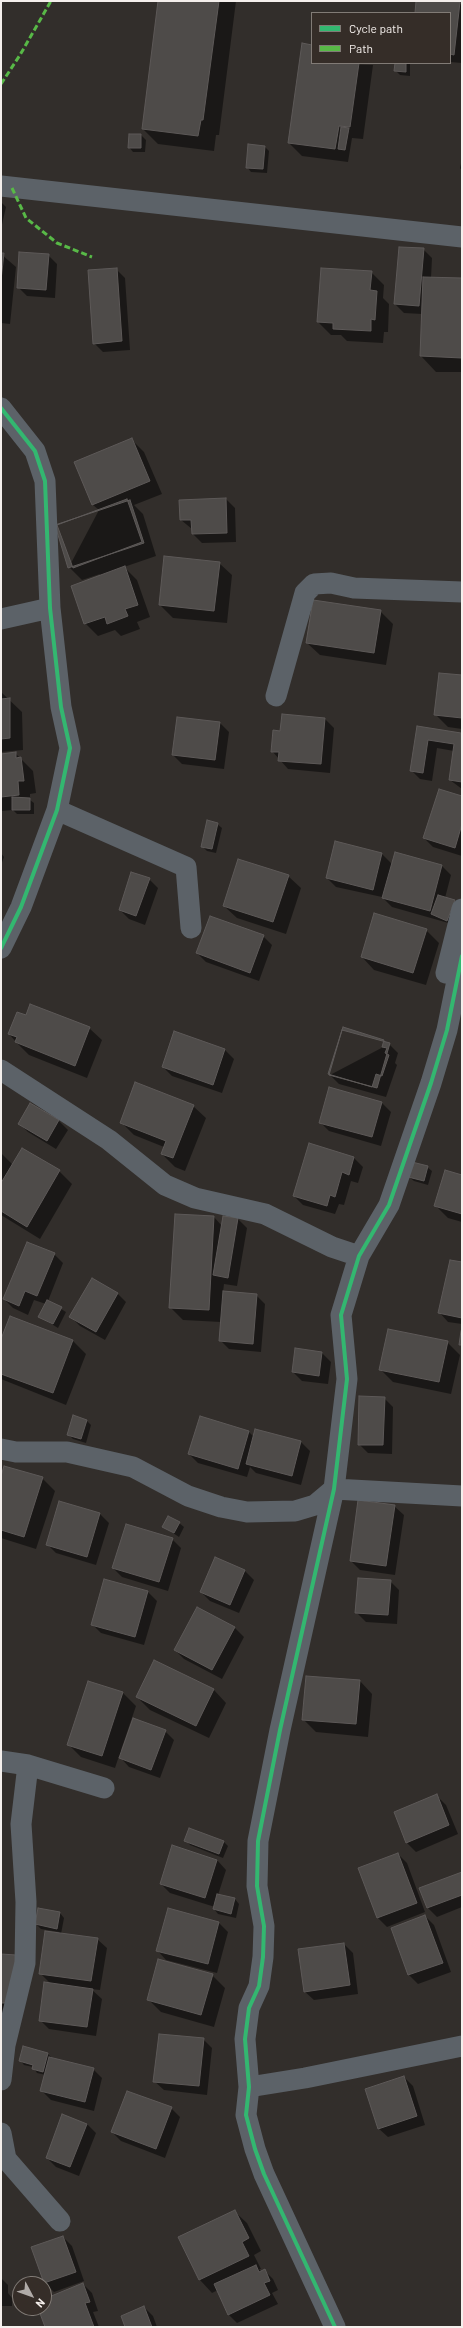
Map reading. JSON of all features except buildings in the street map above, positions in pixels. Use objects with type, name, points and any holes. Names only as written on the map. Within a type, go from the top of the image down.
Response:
[{"type":"street","points":[[1,186],[462,237]]},
{"type":"street","points":[[1,408],[35,451],[45,480],[50,608],[61,708],[70,748],[57,810],[21,907],[1,948]]},
{"type":"street","points":[[276,696],[305,594],[314,584],[332,582],[354,588],[462,592]]},
{"type":"street","points":[[1,619],[50,608]]},
{"type":"street","points":[[57,810],[186,868],[191,928]]},
{"type":"street","points":[[424,1062],[462,909]]},
{"type":"street","points":[[335,2327],[255,2149],[246,2114],[249,2086],[245,2039],[249,2008],[259,1986],[263,1957],[264,1926],[258,1886],[258,1841],[280,1730],[334,1489],[348,1379],[341,1315],[359,1256],[389,1205],[432,1083],[447,1030],[462,956]]},
{"type":"street","points":[[1,1070],[108,1140],[165,1185],[194,1198],[265,1214],[332,1247],[359,1256]]},
{"type":"street","points":[[1,1449],[16,1452],[67,1452],[133,1467],[188,1496],[220,1507],[246,1512],[295,1511],[315,1506],[334,1489],[462,1496]]},
{"type":"street","points":[[1,1761],[28,1765],[104,1788]]},
{"type":"street","points":[[1,2080],[3,2044],[25,1963],[26,1902],[21,1824],[28,1765]]},
{"type":"street","points":[[249,2086],[305,2078],[462,2046]]},
{"type":"street","points":[[1,2133],[6,2159],[60,2221]]},
{"type":"marked path","points":[[1,84],[20,55],[51,1]]},
{"type":"marked path","points":[[12,188],[26,218],[57,243],[92,257]]},
{"type":"cycle path","points":[[1,408],[35,451],[45,481],[50,608],[61,707],[70,748],[57,810],[21,907],[1,948]]},
{"type":"cycle path","points":[[335,2327],[264,2174],[255,2149],[246,2115],[249,2087],[245,2039],[249,2008],[259,1986],[263,1957],[264,1926],[257,1886],[258,1841],[280,1730],[334,1489],[347,1379],[341,1315],[359,1256],[389,1205],[431,1083],[447,1030],[462,956]]}]
